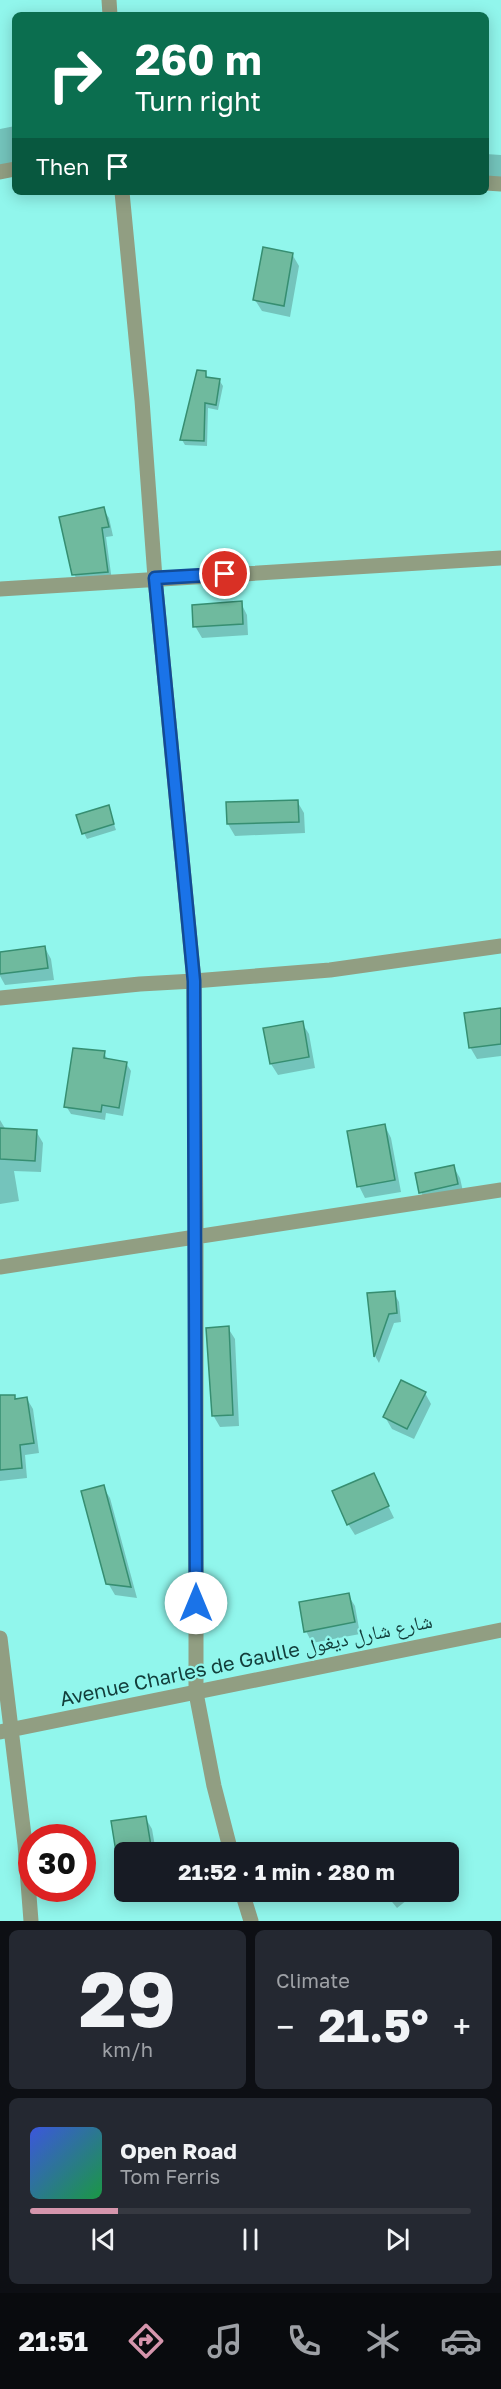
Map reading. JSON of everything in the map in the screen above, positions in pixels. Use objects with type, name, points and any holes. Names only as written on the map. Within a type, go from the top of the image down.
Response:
[{"type":"street","points":[[122,195],[142,400],[155,578],[194,981],[196,1693],[214,1786],[228,1842]]},
{"type":"street","points":[[0,589],[501,558]]},
{"type":"street","points":[[0,998],[330,969],[501,945]]},
{"type":"street","points":[[0,1267],[196,1235],[501,1190]]},
{"type":"street","name":"Avenue Charles de Gaulle شارع شارل ديغول","points":[[6,1730],[501,1630]]},
{"type":"street","points":[[0,1638],[6,1730],[25,1844],[31,1921]]},
{"type":"street","points":[[245,1902],[251,1921]]},
{"type":"building","points":[[263,247],[293,253],[284,306],[253,300]]},
{"type":"building","points":[[197,370],[206,371],[206,377],[220,379],[216,405],[205,403],[204,441],[180,440]]},
{"type":"building","points":[[104,507],[109,527],[102,528],[108,572],[72,575],[59,517]]},
{"type":"building","points":[[242,601],[243,624],[193,627],[192,605]]},
{"type":"building","points":[[298,800],[299,822],[227,824],[226,802]]},
{"type":"building","points":[[109,805],[114,824],[82,834],[76,815]]},
{"type":"building","points":[[45,946],[48,968],[0,974],[0,952]]},
{"type":"building","points":[[501,1008],[501,1044],[469,1048],[464,1013]]},
{"type":"building","points":[[303,1021],[309,1057],[270,1064],[263,1028]]},
{"type":"building","points":[[73,1048],[105,1051],[104,1058],[127,1062],[119,1108],[102,1105],[101,1112],[64,1107]]},
{"type":"building","points":[[385,1124],[395,1180],[357,1187],[347,1131]]},
{"type":"building","points":[[0,1128],[37,1130],[35,1161],[0,1159]]},
{"type":"building","points":[[454,1165],[458,1184],[419,1193],[415,1173]]},
{"type":"building","points":[[395,1291],[397,1313],[389,1314],[374,1357],[367,1293]]},
{"type":"building","points":[[229,1326],[233,1415],[212,1416],[206,1328]]},
{"type":"building","points":[[401,1380],[426,1392],[407,1429],[383,1417]]},
{"type":"building","points":[[0,1395],[15,1395],[15,1399],[27,1397],[34,1443],[20,1445],[22,1468],[0,1470]]},
{"type":"building","points":[[374,1473],[389,1506],[347,1525],[332,1491]]},
{"type":"building","points":[[104,1485],[131,1587],[106,1584],[81,1491]]},
{"type":"building","points":[[349,1593],[355,1622],[304,1632],[299,1602]]},
{"type":"building","points":[[146,1816],[150,1842],[114,1842],[111,1821]]},
{"type":"route","points":[[196,1603],[194,981],[155,578],[225,574]]}]
